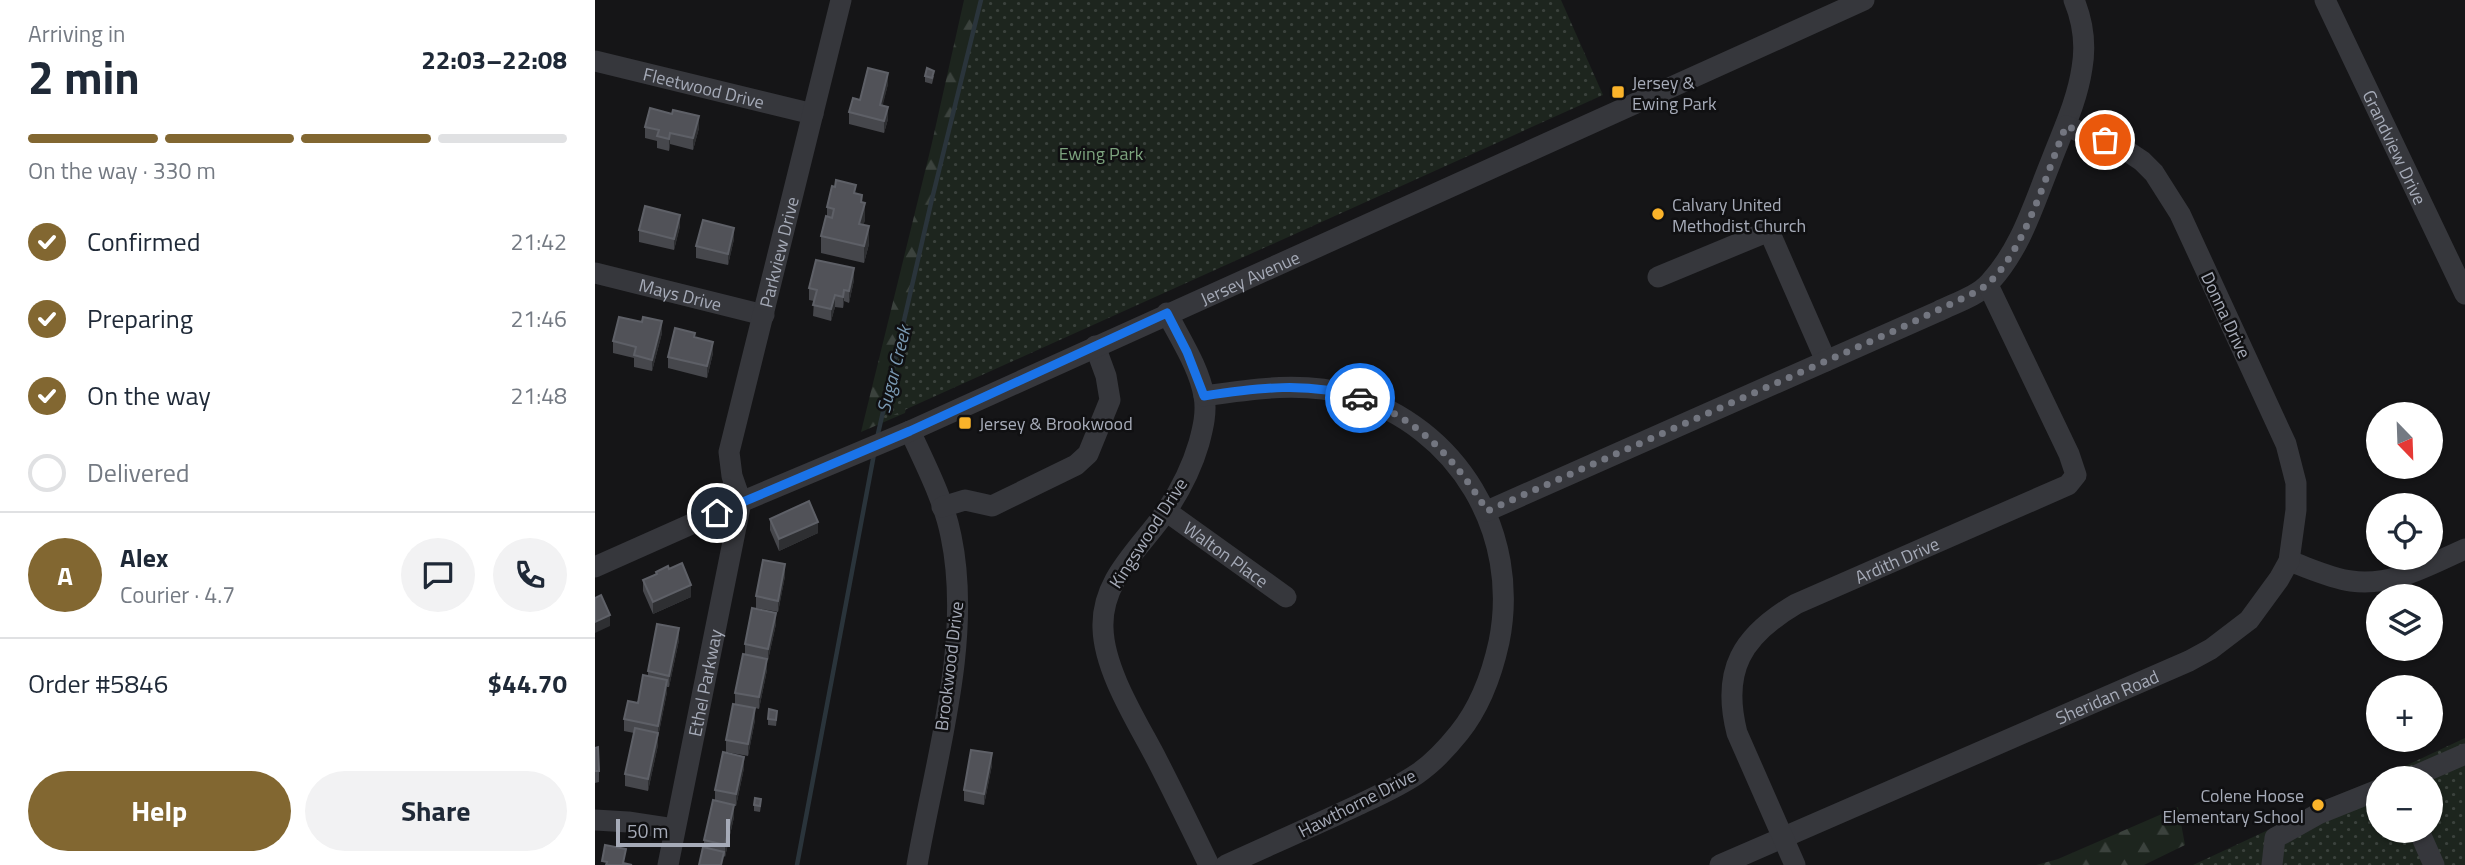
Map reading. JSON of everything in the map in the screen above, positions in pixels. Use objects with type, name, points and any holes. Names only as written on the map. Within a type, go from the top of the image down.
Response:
[{"type":"street","name":"Parkview Drive","points":[[741,502],[732,477],[729,452],[841,0]]},
{"type":"street","name":"Jersey Avenue","points":[[595,568],[741,502],[905,433],[1864,0]]},
{"type":"street","points":[[1487,511],[1939,311],[1988,285],[2018,244],[2066,126],[2082,68],[2084,43],[2083,28],[2074,0]]},
{"type":"street","name":"Grandview Drive","points":[[2325,0],[2465,294]]},
{"type":"street","name":"Fleetwood Drive","points":[[595,61],[813,114]]},
{"type":"street","name":"Donna Drive","points":[[2066,126],[2105,140],[2142,161],[2154,173],[2180,214],[2286,444],[2296,482],[2297,510],[2289,561]]},
{"type":"street","points":[[1658,277],[1769,231],[1826,361]]},
{"type":"street","name":"Mays Drive","points":[[595,273],[764,315]]},
{"type":"street","name":"Ardith Drive","points":[[1795,865],[1737,733],[1733,716],[1731,689],[1735,672],[1753,636],[1770,619],[1795,604],[2068,485],[2075,475],[2069,454],[1999,303],[1988,285]]},
{"type":"street","name":"Kingswood Drive","points":[[1167,313],[1187,352],[1204,396],[1205,416],[1193,461],[1166,511],[1116,577],[1104,607],[1103,630],[1111,663],[1124,695],[1209,865]]},
{"type":"street","points":[[942,507],[965,500],[992,506],[1076,465],[1088,454],[1110,400],[1106,376],[1095,346]]},
{"type":"street","name":"Hawthorne Drive","points":[[1204,396],[1299,387],[1349,394],[1408,420],[1441,449],[1469,482],[1487,511],[1503,570],[1505,606],[1494,665],[1468,721],[1431,763],[1400,785],[1226,865]]},
{"type":"street","name":"Brookwood Drive","points":[[905,433],[942,507],[951,534],[958,576],[957,638],[917,865]]},
{"type":"street","name":"Ethel Parkway","points":[[668,865],[741,502]]},
{"type":"street","name":"Walton Place","points":[[1166,511],[1286,597]]},
{"type":"street","points":[[2289,561],[2327,575],[2369,582],[2400,577],[2465,549]]},
{"type":"street","name":"Sheridan Road","points":[[1720,865],[2189,661],[2211,649],[2249,620],[2289,561]]},
{"type":"street","points":[[2438,766],[2465,754]]},
{"type":"street","points":[[2271,865],[2276,838],[2318,814],[2366,795]]},
{"type":"street","points":[[595,820],[674,829]]},
{"type":"street","points":[[2424,843],[2434,865]]},
{"type":"green space","points":[[964,0],[998,0],[905,413],[861,432],[931,147]]},
{"type":"green space","name":"Ewing Park","points":[[981,0],[1561,0],[1603,95],[880,421]]},
{"type":"green space","points":[[2465,738],[2465,865],[2193,865],[2366,784],[2366,843],[2443,843],[2443,766],[2405,766],[2435,752],[2443,752],[2443,748]]},
{"type":"green space","points":[[2178,807],[2185,845],[2144,865],[2036,865],[2058,859]]},
{"type":"building","points":[[868,68],[888,73],[880,105],[888,107],[884,121],[849,112],[853,98],[860,100]]},
{"type":"building","points":[[927,68],[934,71],[932,78],[925,76]]},
{"type":"building","points":[[650,108],[672,114],[673,110],[699,116],[693,138],[670,133],[669,139],[657,136],[659,130],[645,127]]},
{"type":"building","points":[[836,180],[856,185],[854,193],[862,195],[861,202],[865,203],[859,224],[869,226],[864,246],[821,236],[826,216],[832,218],[834,209],[827,207]]},
{"type":"building","points":[[645,206],[680,215],[674,239],[639,230]]},
{"type":"building","points":[[703,220],[734,228],[728,254],[696,246]]},
{"type":"building","points":[[816,260],[854,268],[849,291],[844,290],[843,297],[835,295],[831,309],[813,305],[817,290],[809,288]]},
{"type":"building","points":[[619,317],[642,322],[643,317],[662,321],[652,360],[634,355],[636,347],[613,341]]},
{"type":"building","points":[[675,328],[695,333],[694,337],[713,342],[707,366],[668,357]]},
{"type":"building","points":[[809,501],[818,522],[779,539],[770,519]]},
{"type":"building","points":[[763,560],[785,564],[778,601],[756,596]]},
{"type":"building","points":[[682,563],[691,585],[653,602],[643,580],[668,566],[669,569]]},
{"type":"building","points":[[601,595],[610,615],[595,622],[595,598]]},
{"type":"building","points":[[752,608],[776,613],[768,649],[745,644]]},
{"type":"building","points":[[657,624],[679,628],[669,676],[648,671]]},
{"type":"building","points":[[743,654],[767,659],[759,697],[735,693]]},
{"type":"building","points":[[643,675],[667,680],[658,726],[624,719],[628,701],[638,703]]},
{"type":"building","points":[[733,704],[755,708],[748,744],[726,740]]},
{"type":"building","points":[[769,709],[777,711],[776,720],[768,719]]},
{"type":"building","points":[[635,728],[658,733],[648,779],[625,774]]},
{"type":"building","points":[[598,747],[599,771],[595,771],[595,748]]},
{"type":"building","points":[[971,750],[992,753],[984,794],[964,790]]},
{"type":"building","points":[[723,752],[744,757],[736,794],[715,790]]},
{"type":"building","points":[[755,798],[761,799],[760,806],[754,805]]},
{"type":"building","points":[[713,800],[734,805],[725,845],[704,840]]},
{"type":"building","points":[[605,845],[626,849],[623,863],[632,865],[606,865],[607,862],[602,861]]},
{"type":"building","points":[[703,847],[724,852],[721,865],[699,865]]},
{"type":"waterway","name":"Sugar Creek","points":[[877,438],[981,0]]},
{"type":"waterway","name":"Sugar Creek","points":[[797,865],[874,454]]},
{"type":"way so far","points":[[1360,398],[1408,420],[1441,449],[1469,482],[1487,511],[1970,296],[1988,285],[2018,244],[2066,126],[2105,140]]},
{"type":"place","name":"Jersey & Ewing Park","points":[[1618,92]]},
{"type":"place","name":"Calvary United Methodist Church","points":[[1658,214]]},
{"type":"place","name":"Jersey & Brookwood","points":[[965,423]]},
{"type":"place","name":"Colene Hoose Elementary School","points":[[2318,805]]},
{"type":"route","points":[[717,513],[910,431],[1167,313],[1187,352],[1204,396],[1274,387],[1299,387],[1360,398]]}]
